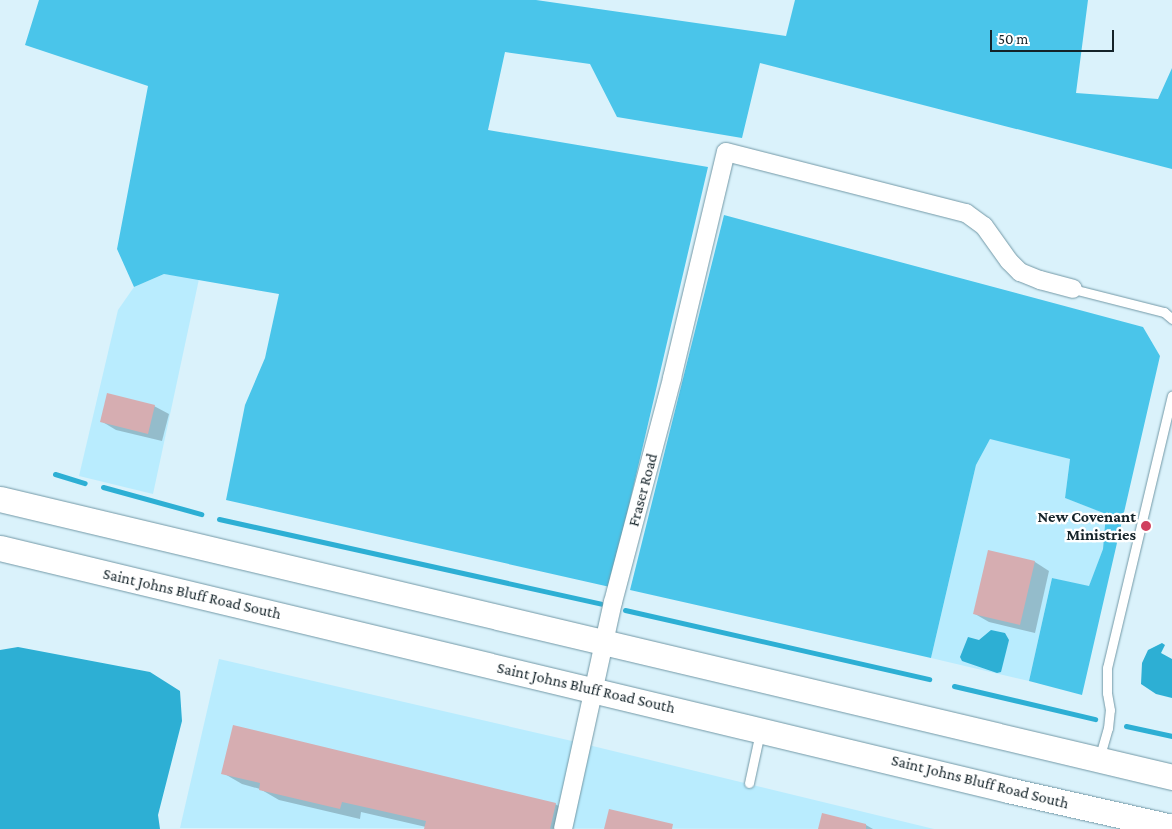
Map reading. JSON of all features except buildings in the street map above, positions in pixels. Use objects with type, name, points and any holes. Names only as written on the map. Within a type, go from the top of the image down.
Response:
[{"type":"main road","points":[[0,499],[1172,777]]},
{"type":"main road","name":"Saint Johns Bluff Road South","points":[[0,548],[1008,790],[1172,827]]},
{"type":"street","name":"Fraser Road","points":[[563,829],[606,642],[613,602],[672,378],[726,152],[966,213],[984,226],[1020,272],[1040,280],[1073,289]]},
{"type":"lane","points":[[1073,289],[1164,312],[1172,319]]},
{"type":"lane","points":[[1099,760],[1108,728],[1110,710],[1106,668],[1172,396]]},
{"type":"lane","points":[[749,783],[761,730]]},
{"type":"shaded area","points":[[39,0],[536,0],[786,36],[795,0],[1088,0],[1076,93],[1158,99],[1172,68],[1172,169],[760,63],[742,138],[617,117],[590,64],[505,52],[488,130],[708,167],[610,587],[226,500],[245,405],[265,358],[279,294],[164,274],[134,287],[117,249],[148,86],[25,45]]},
{"type":"shaded area","points":[[724,215],[1143,327],[1160,356],[1082,695],[1029,681],[1052,578],[1089,586],[1103,549],[1106,514],[1065,498],[1070,459],[990,439],[976,465],[931,658],[630,590]]},
{"type":"shaded area","points":[[164,274],[199,279],[153,494],[79,476],[118,310],[134,287]]},
{"type":"shaded area","points":[[990,438],[1070,459],[1065,498],[1107,514],[1103,549],[1089,587],[1052,578],[1029,681],[931,658],[976,465]]},
{"type":"shaded area","points":[[991,630],[1005,633],[1009,640],[1001,672],[997,673],[962,661],[960,657],[968,637],[979,640]]},
{"type":"shaded area","points":[[1162,643],[1165,645],[1161,653],[1172,659],[1172,698],[1156,694],[1141,684],[1142,663],[1148,650]]},
{"type":"shaded area","points":[[18,647],[150,672],[180,691],[182,721],[158,815],[160,829],[0,829],[0,650]]},
{"type":"shaded area","points":[[219,659],[572,741],[934,829],[180,828]]},
{"type":"waterway","points":[[55,474],[85,483]]},
{"type":"waterway","points":[[103,487],[201,514]]},
{"type":"waterway","points":[[219,519],[601,604]]},
{"type":"waterway","points":[[625,610],[929,679]]},
{"type":"waterway","points":[[954,686],[1095,719]]},
{"type":"waterway","points":[[1126,726],[1172,736]]},
{"type":"place","name":"New Covenant Ministries","points":[[1146,526]]}]
